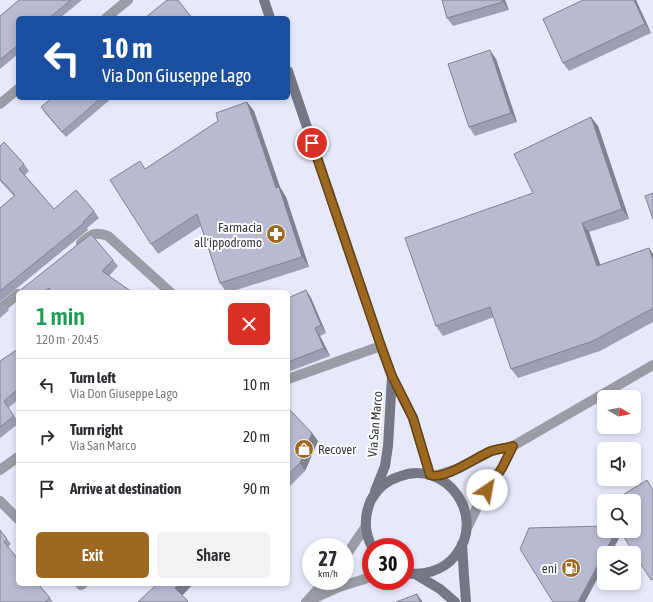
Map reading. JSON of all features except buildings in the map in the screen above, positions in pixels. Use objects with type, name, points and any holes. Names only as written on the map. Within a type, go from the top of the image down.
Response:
[{"type":"main road","points":[[264,0],[269,16]]},
{"type":"main road","name":"Via San Marco","points":[[290,77],[381,346],[392,376],[413,418],[433,475]]},
{"type":"main road","name":"Via San Marco","points":[[366,526],[366,516],[385,466],[388,446],[392,376]]},
{"type":"main road","points":[[373,497],[381,486],[392,479],[404,474],[417,473],[433,475],[449,485],[460,497],[466,512],[467,528],[462,544],[454,557],[443,567],[430,572],[414,573]]},
{"type":"main road","points":[[366,526],[368,538]]},
{"type":"main road","points":[[462,544],[466,602]]},
{"type":"main road","points":[[414,576],[440,590],[455,602]]},
{"type":"street","points":[[108,16],[128,0]]},
{"type":"street","points":[[0,104],[16,91]]},
{"type":"street","points":[[75,248],[92,234],[101,233],[108,236],[168,290]]},
{"type":"street","points":[[0,309],[16,296]]},
{"type":"street","points":[[290,378],[381,346]]},
{"type":"street","points":[[433,475],[459,468],[492,451],[513,446],[653,365]]},
{"type":"street","points":[[467,528],[480,501],[502,468],[513,446]]},
{"type":"street","points":[[0,470],[16,458]]},
{"type":"street","points":[[0,501],[16,517]]},
{"type":"street","points":[[354,544],[366,526]]},
{"type":"street","points":[[306,602],[339,587],[362,580]]},
{"type":"street","points":[[306,602],[317,590]]},
{"type":"place","name":"Farmacia all'ippodromo","points":[[276,234]]},
{"type":"place","name":"Recover","points":[[304,449]]},
{"type":"place","name":"eni","points":[[571,568]]},
{"type":"route","points":[[312,143],[392,376],[413,418],[430,475],[435,476],[459,468],[492,451],[513,446],[502,468],[487,490]]}]
